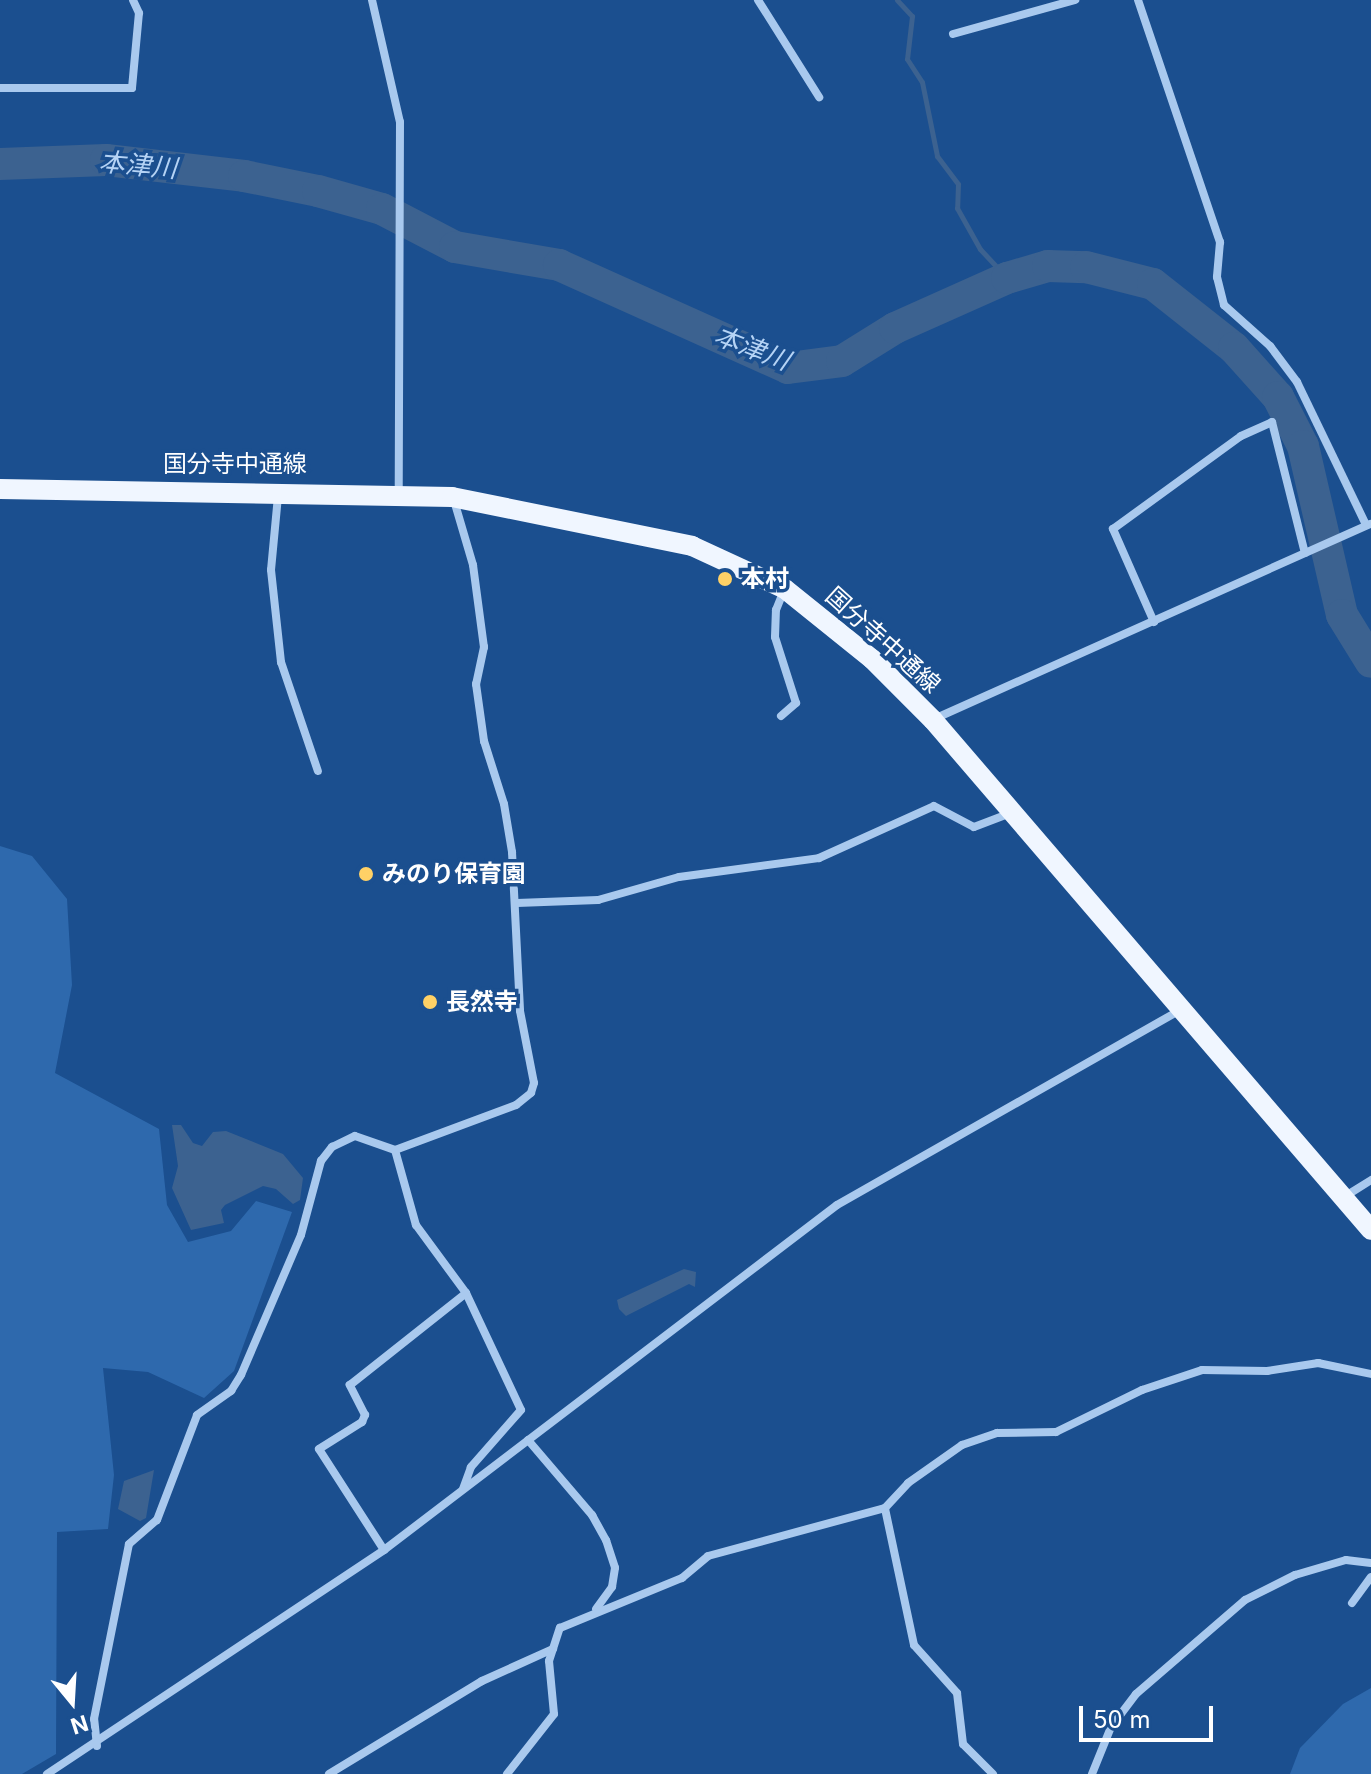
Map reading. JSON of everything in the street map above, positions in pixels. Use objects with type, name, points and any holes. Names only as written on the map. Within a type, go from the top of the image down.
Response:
[{"type":"main road","name":"国分寺中通線","points":[[0,489],[399,492],[452,497],[692,546],[785,589],[872,659],[933,720],[1178,1011],[1371,1230]]},
{"type":"street","points":[[0,88],[132,88],[139,13],[133,0]]},
{"type":"street","points":[[372,0],[400,122],[399,492]]},
{"type":"street","points":[[758,0],[819,97]]},
{"type":"street","points":[[953,34],[1075,0]]},
{"type":"street","points":[[933,720],[1368,524],[1297,382],[1270,346],[1224,305],[1217,277],[1220,242],[1138,0]]},
{"type":"street","points":[[1154,622],[1113,529],[1241,436],[1272,422],[1310,551]]},
{"type":"street","points":[[279,491],[271,570],[281,662],[318,771]]},
{"type":"street","points":[[97,1746],[94,1719],[129,1544],[157,1520],[197,1415],[231,1391],[241,1375],[301,1235],[321,1161],[332,1147],[355,1136],[395,1150],[516,1105],[531,1093],[520,1011],[517,903],[504,804],[484,741],[476,684],[484,647],[473,565],[452,497]]},
{"type":"street","points":[[781,716],[796,703],[775,637],[776,610],[785,589]]},
{"type":"street","points":[[517,903],[598,900],[679,877],[819,858],[934,806],[974,827],[1011,813]]},
{"type":"street","points":[[47,1774],[97,1746],[384,1550],[837,1205],[1178,1011]]},
{"type":"street","points":[[395,1150],[416,1225],[466,1293],[521,1410],[471,1467],[463,1490]]},
{"type":"street","points":[[1344,1198],[1371,1180]]},
{"type":"street","points":[[384,1550],[319,1449],[362,1422],[365,1415],[350,1385],[466,1293]]},
{"type":"street","points":[[507,1774],[554,1714],[553,1649],[560,1628],[596,1609],[682,1578],[708,1556],[885,1508],[925,1469],[962,1445],[997,1433],[1056,1432],[1142,1390],[1202,1370],[1267,1371],[1318,1363],[1371,1374]]},
{"type":"street","points":[[528,1440],[592,1515],[606,1540],[615,1568],[612,1587],[596,1609]]},
{"type":"street","points":[[885,1508],[914,1645],[957,1693],[963,1744],[993,1774]]},
{"type":"street","points":[[1092,1774],[1111,1727],[1136,1694],[1245,1600],[1295,1575],[1346,1560],[1371,1563]]},
{"type":"street","points":[[1352,1603],[1371,1577]]},
{"type":"street","points":[[329,1774],[482,1681],[553,1649]]},
{"type":"shaded area","points":[[0,846],[32,856],[67,899],[72,985],[55,1073],[159,1129],[167,1205],[188,1242],[231,1231],[256,1201],[292,1212],[234,1371],[204,1398],[148,1372],[103,1368],[114,1475],[108,1529],[57,1532],[56,1754],[22,1774],[0,1774]]},
{"type":"shaded area","points":[[172,1125],[181,1125],[193,1143],[202,1146],[213,1132],[226,1131],[283,1154],[303,1178],[300,1200],[293,1204],[276,1189],[263,1186],[225,1205],[221,1210],[224,1223],[191,1230],[172,1188],[178,1166]]},
{"type":"shaded area","points":[[684,1269],[696,1272],[695,1287],[689,1284],[626,1316],[619,1309],[617,1300]]},
{"type":"shaded area","points":[[154,1470],[146,1518],[140,1521],[118,1509],[124,1481]]},
{"type":"shaded area","points":[[1371,1688],[1371,1774],[1290,1774],[1300,1748],[1343,1704]]},
{"type":"waterway","points":[[897,0],[912,16],[907,59],[922,82],[937,156],[958,184],[957,208],[980,249],[1007,278]]},
{"type":"waterway","name":"本津川","points":[[0,164],[106,160],[244,176],[318,191],[382,209],[455,247],[559,265],[788,368],[842,361],[895,328],[1007,278],[1048,266],[1086,267],[1153,284],[1234,348],[1278,397],[1303,446],[1342,615],[1371,662]]},
{"type":"place","name":"本村","points":[[725,579]]},
{"type":"place","name":"みのり保育園","points":[[366,874]]},
{"type":"place","name":"長然寺","points":[[430,1002]]}]
